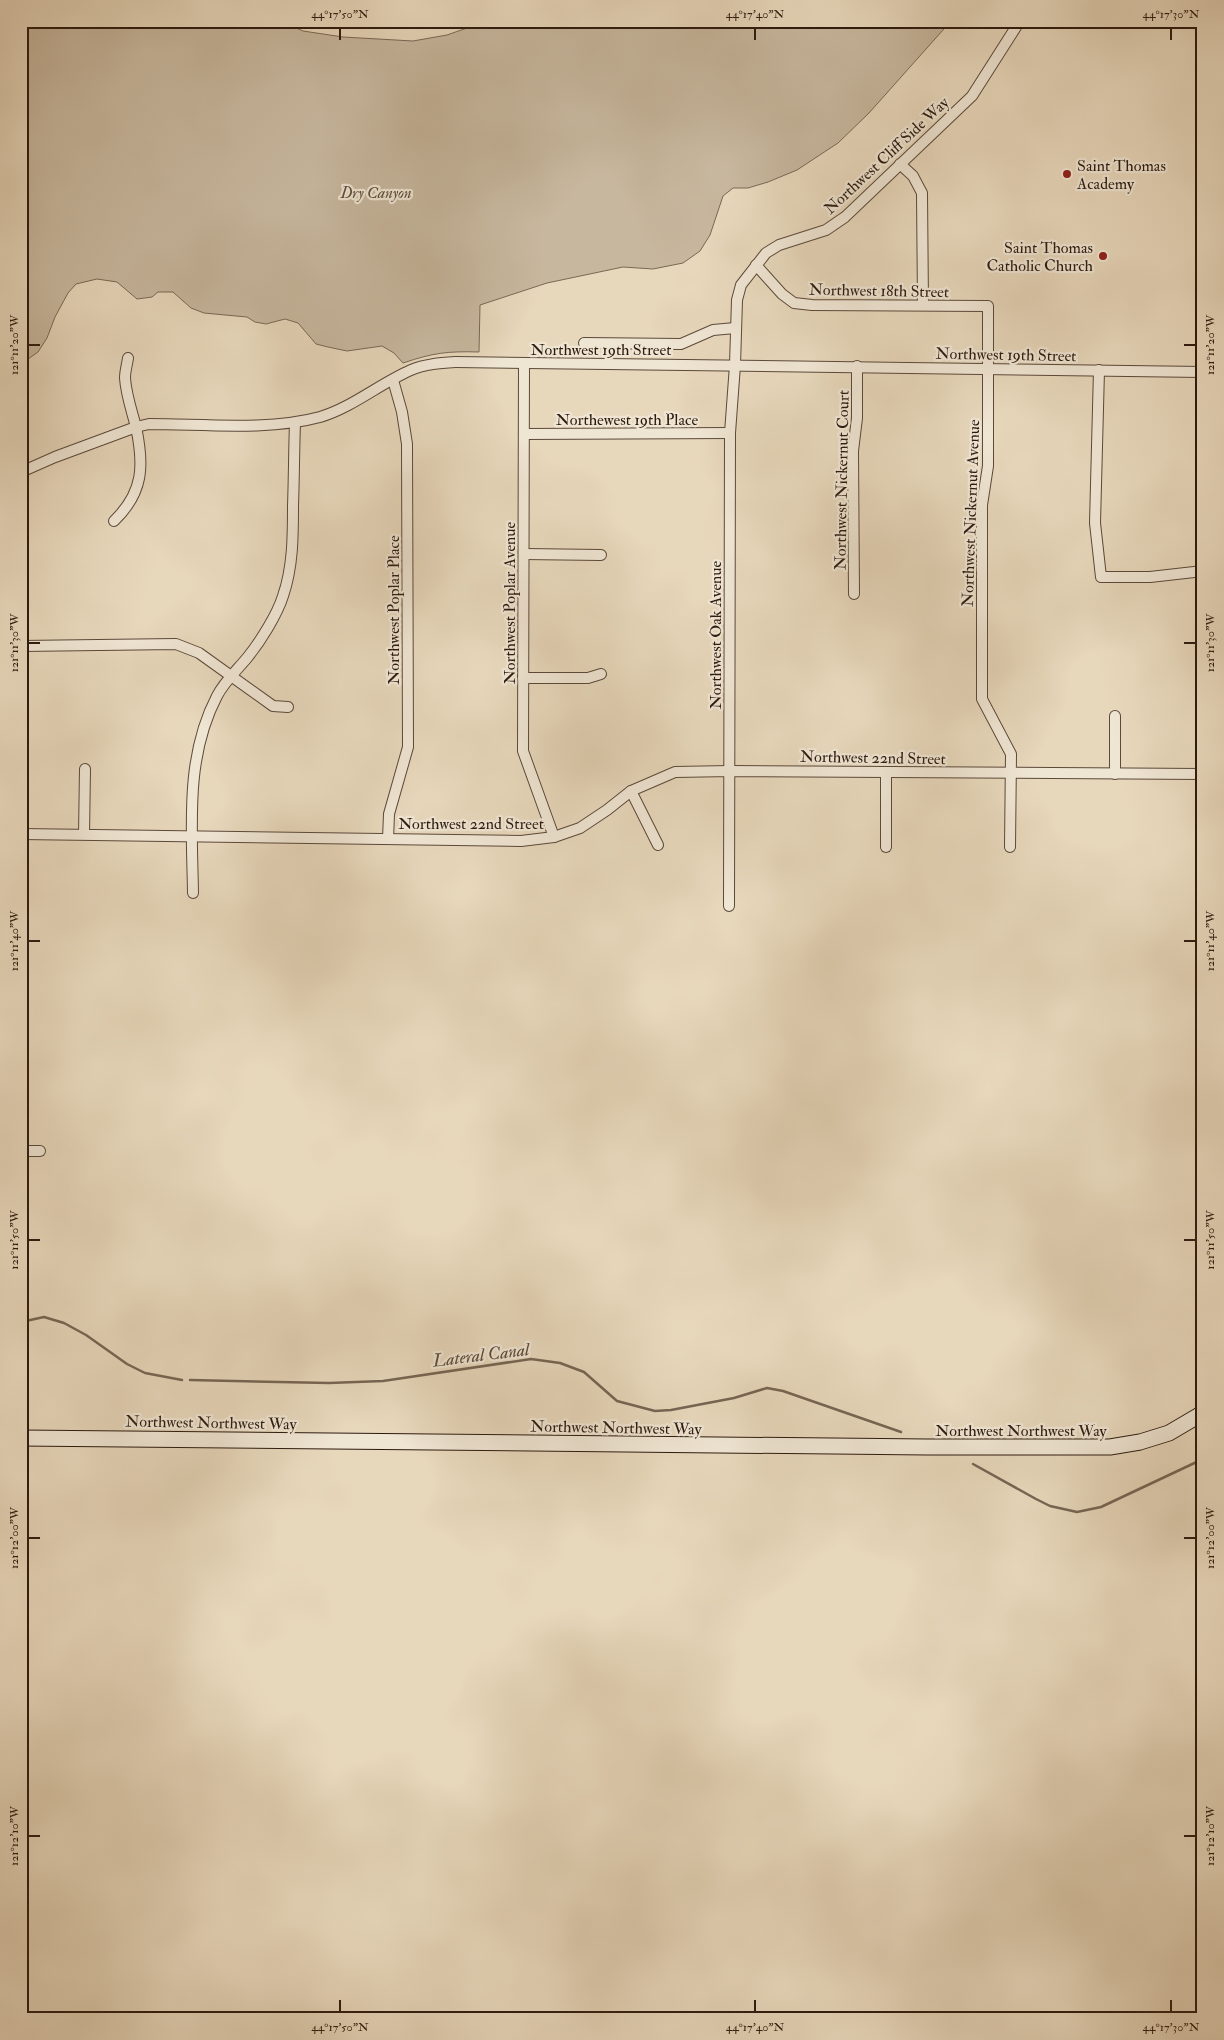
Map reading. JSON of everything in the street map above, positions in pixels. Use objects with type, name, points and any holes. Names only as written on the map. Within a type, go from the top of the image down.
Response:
[{"type":"street","name":"Northwest Cliff Side Way","points":[[735,365],[737,300],[741,285],[756,264],[766,253],[779,246],[826,230],[900,164],[972,96],[1018,21]]},
{"type":"street","points":[[900,164],[913,176],[922,193],[923,305]]},
{"type":"street","name":"Northwest 18th Street","points":[[756,264],[782,294],[794,303],[812,305],[988,306]]},
{"type":"street","name":"Northwest Nickernut Avenue","points":[[988,306],[988,466],[982,505],[982,699],[1011,754],[1010,847]]},
{"type":"street","points":[[584,343],[681,344],[713,330],[735,328]]},
{"type":"street","points":[[114,521],[125,511],[135,492],[141,474],[141,458],[136,427],[128,398],[125,376],[128,358]]},
{"type":"street","name":"Northwest 19th Street","points":[[21,472],[55,457],[149,424],[276,425],[294,423],[321,416],[347,406],[411,370],[432,364],[456,362],[857,366],[1203,372]]},
{"type":"street","name":"Northwest Poplar Avenue","points":[[524,363],[523,751],[554,837]]},
{"type":"street","name":"Northwest Oak Avenue","points":[[728,906],[730,433],[735,365]]},
{"type":"street","name":"Northwest Nickernut Court","points":[[854,594],[854,451],[857,418],[857,366]]},
{"type":"street","points":[[1099,370],[1095,523],[1101,578],[1150,577],[1203,571]]},
{"type":"street","name":"Northwest Poplar Place","points":[[388,839],[389,814],[408,747],[407,444],[402,412],[393,380]]},
{"type":"street","points":[[193,893],[193,778],[198,747],[206,722],[218,695],[249,656],[267,628],[283,597],[293,544],[294,423]]},
{"type":"street","name":"Northewest 19th Place","points":[[524,434],[730,433]]},
{"type":"street","points":[[524,554],[601,555]]},
{"type":"street","points":[[21,646],[176,644],[200,653],[273,706],[288,707]]},
{"type":"street","points":[[523,678],[588,678],[601,674]]},
{"type":"street","points":[[1115,716],[1115,774]]},
{"type":"street","points":[[84,834],[85,768]]},
{"type":"street","name":"Northwest 22nd Street","points":[[21,834],[521,841],[554,837],[580,828],[607,810],[631,790],[675,772],[1203,774]]},
{"type":"street","points":[[886,772],[886,847]]},
{"type":"street","points":[[631,790],[658,845]]},
{"type":"street","points":[[21,1151],[40,1150]]},
{"type":"street","name":"Northwest Northwest Way","points":[[21,1438],[918,1447],[1110,1447],[1140,1442],[1168,1432],[1203,1413]]},
{"type":"green space","name":"Dry Canyon","points":[[26,21],[281,21],[303,31],[343,37],[413,41],[447,35],[487,21],[951,21],[869,113],[838,143],[797,170],[748,188],[733,188],[723,196],[710,235],[700,251],[683,263],[653,269],[623,267],[547,283],[480,305],[479,352],[440,353],[403,363],[394,353],[382,346],[347,351],[316,344],[298,323],[285,319],[266,324],[255,322],[247,317],[204,313],[191,308],[173,292],[158,292],[152,297],[137,299],[117,282],[97,279],[76,284],[68,293],[55,317],[47,338],[38,352],[21,364],[21,24]]},
{"type":"waterway","name":"Lateral Canal","points":[[21,1322],[44,1317],[64,1323],[86,1335],[127,1364],[145,1373],[182,1380]]},
{"type":"waterway","name":"Lateral Canal","points":[[190,1380],[329,1383],[383,1381],[531,1359],[560,1363],[584,1372],[617,1401],[655,1411],[671,1410],[734,1398],[767,1388],[783,1391],[901,1432]]},
{"type":"waterway","name":"Lateral Canal","points":[[973,1464],[1050,1506],[1077,1512],[1101,1507],[1203,1459]]},
{"type":"place","name":"Saint Thomas Academy","points":[[1067,174]]},
{"type":"place","name":"Saint Thomas Catholic Church","points":[[1103,256]]}]
